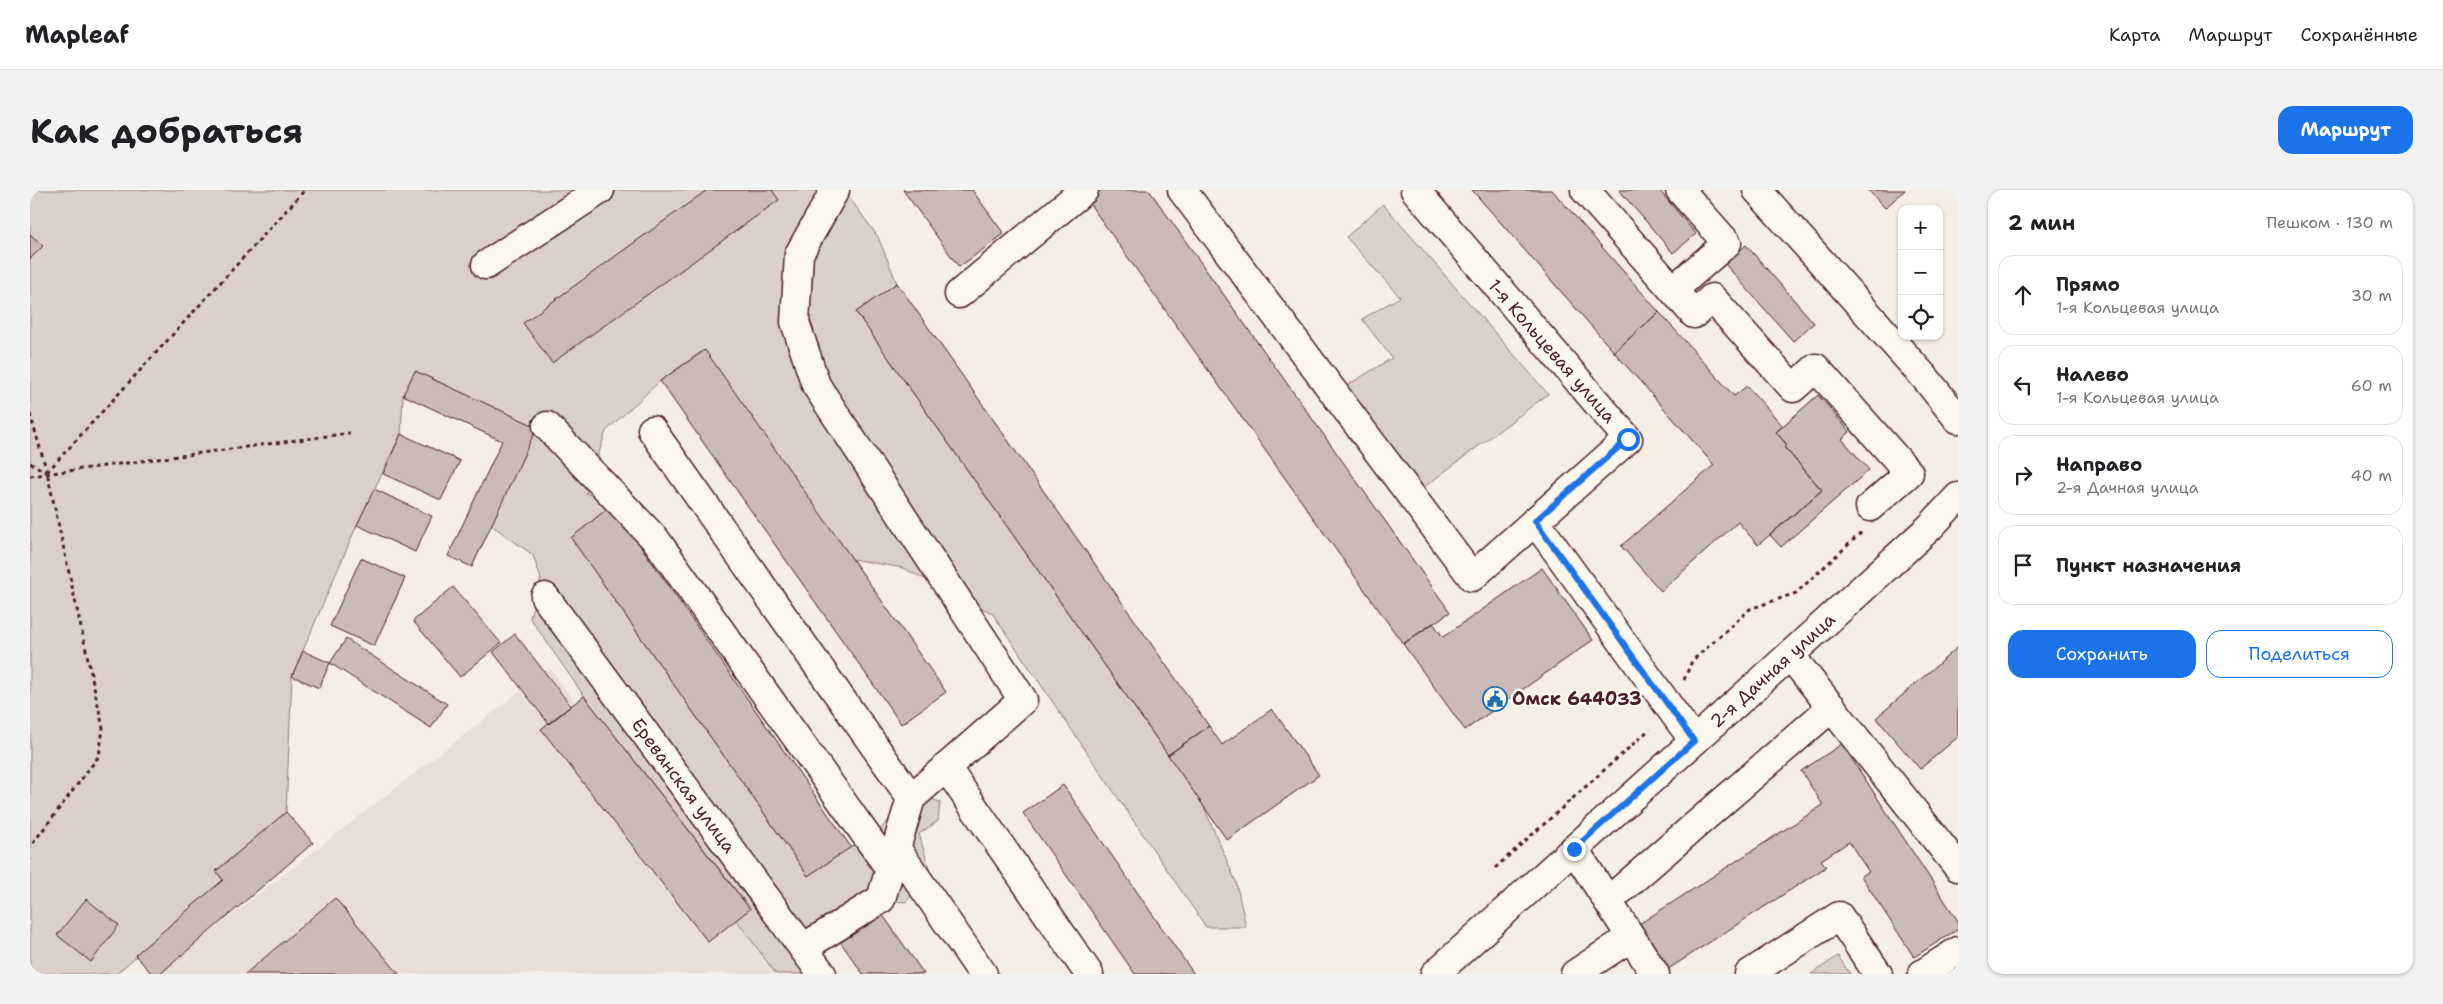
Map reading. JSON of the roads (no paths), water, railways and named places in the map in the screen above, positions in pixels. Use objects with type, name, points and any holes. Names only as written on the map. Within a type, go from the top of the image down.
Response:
[{"type":"street","points":[[486,264],[600,190]]},
{"type":"street","points":[[803,948],[881,899],[911,798],[1023,700],[816,385],[795,322],[799,254],[835,190]]},
{"type":"street","points":[[959,294],[1084,190]]},
{"type":"street","points":[[1182,190],[1472,577],[1535,521],[1694,741]]},
{"type":"street","name":"1-я Кольцевая улица","points":[[1414,190],[1628,439],[1535,521]]},
{"type":"street","points":[[1585,190],[1694,314],[1712,298],[1793,388],[1816,368],[1909,473],[1870,516]]},
{"type":"street","points":[[1673,290],[1727,243],[1680,190]]},
{"type":"street","points":[[1757,190],[1927,380],[1958,420]]},
{"type":"street","points":[[548,426],[656,540],[893,858],[983,974]]},
{"type":"street","points":[[652,430],[911,798]]},
{"type":"street","name":"2-я Дачная улица","points":[[1435,974],[1790,655],[1930,527],[1958,497]]},
{"type":"street","name":"Ереванская улица","points":[[545,597],[822,974]]},
{"type":"street","points":[[1790,655],[1958,867]]},
{"type":"street","points":[[1608,901],[1832,707]]},
{"type":"street","points":[[946,767],[1089,974]]},
{"type":"street","points":[[1574,849],[1655,974]]},
{"type":"street","points":[[1749,974],[1839,916],[1878,974]]},
{"type":"street","points":[[1575,974],[1632,937]]},
{"type":"street","points":[[1922,974],[1958,950]]},
{"type":"place","name":"Омск 644033","points":[[1495,699]]}]
